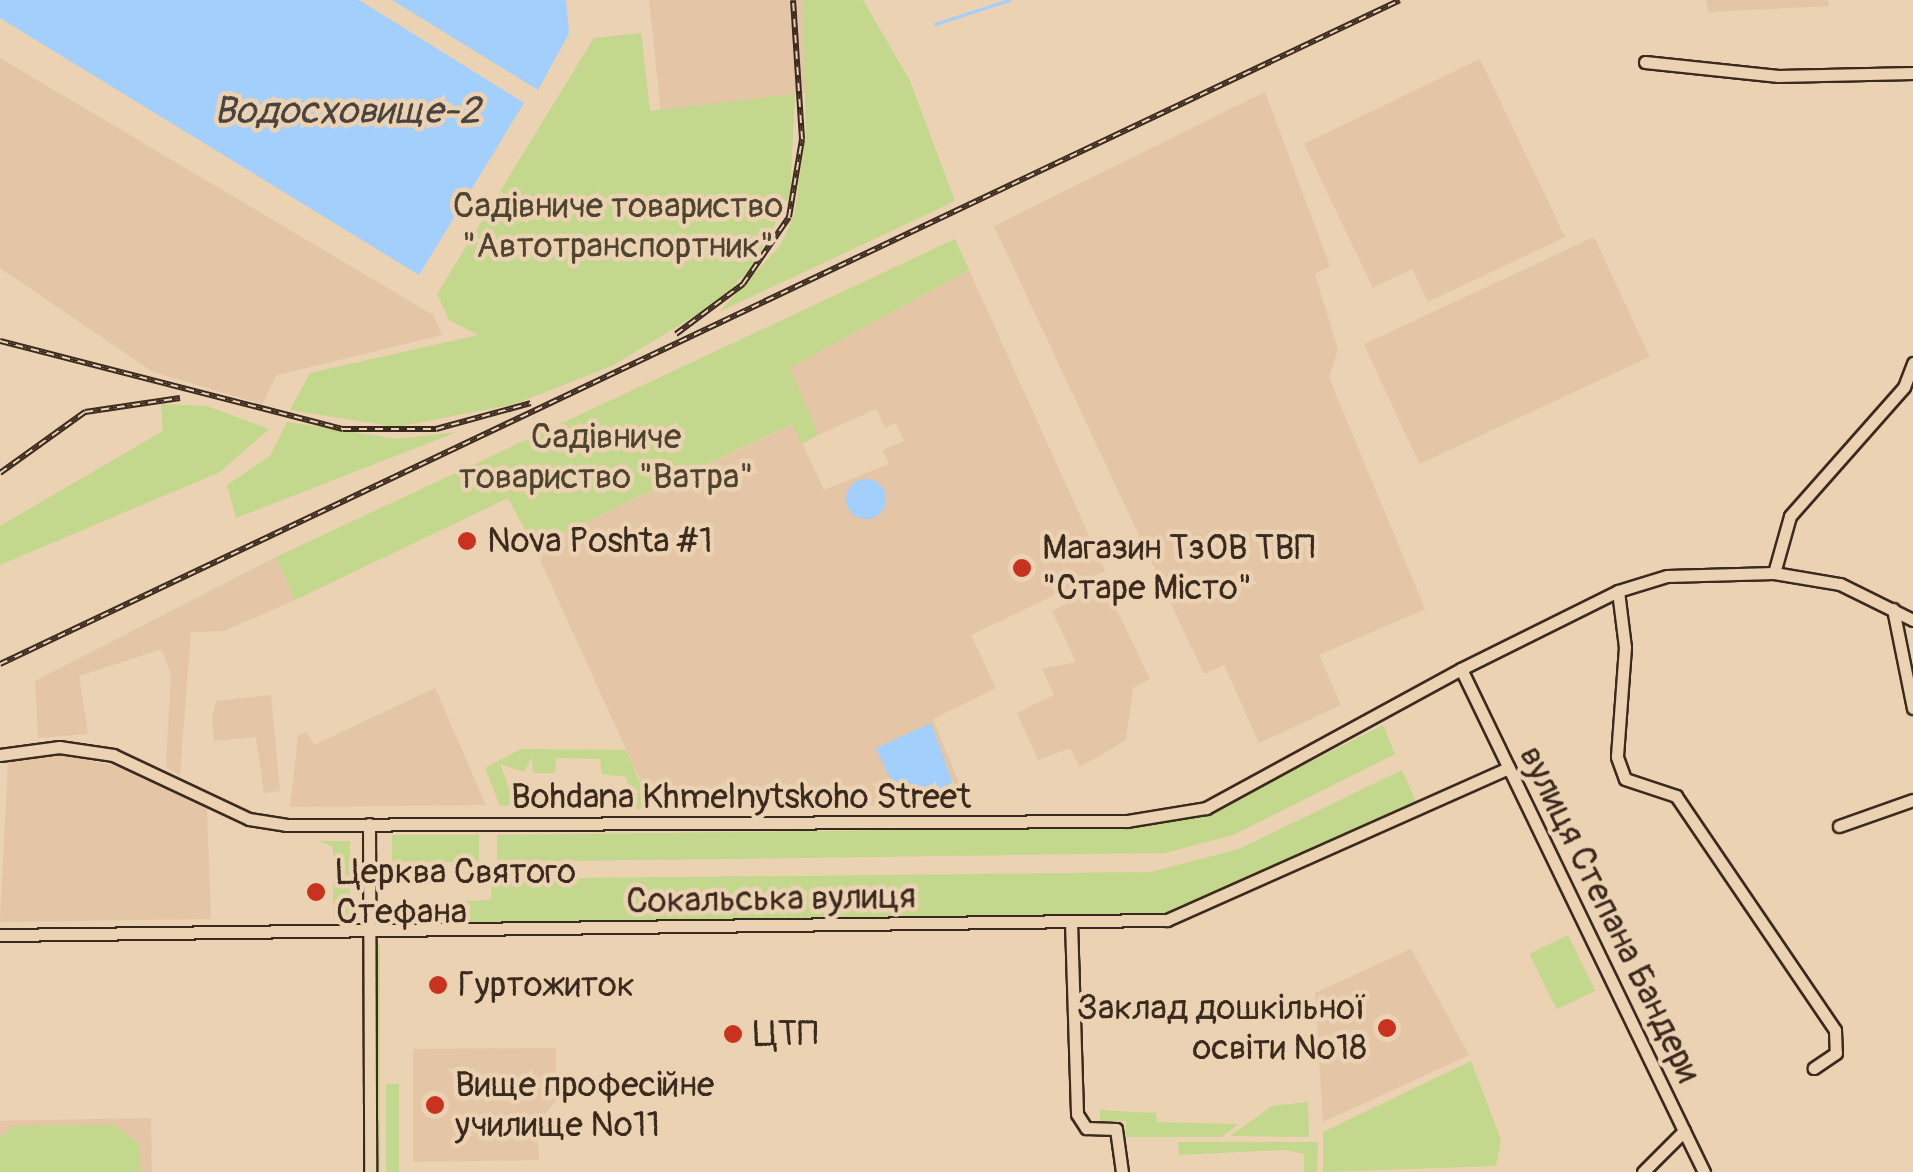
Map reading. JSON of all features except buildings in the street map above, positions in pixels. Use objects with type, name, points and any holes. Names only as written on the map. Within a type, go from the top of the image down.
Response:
[{"type":"street","points":[[1646,62],[1778,76],[1913,73]]},
{"type":"street","points":[[1774,573],[1790,516],[1908,386],[1913,363]]},
{"type":"street","name":"Bohdana Khmelnytskoho Street","points":[[0,754],[90,750],[249,818],[369,824],[1160,817],[1235,794],[1462,669],[1618,591],[1682,575],[1774,573],[1840,584],[1913,620]]},
{"type":"street","points":[[1618,591],[1624,647],[1617,758],[1625,780],[1676,796],[1835,1030],[1836,1053],[1814,1068]]},
{"type":"street","points":[[1893,609],[1913,708]]},
{"type":"street","name":"вулиця Степана Бандери","points":[[1462,669],[1684,1131],[1643,1172]]},
{"type":"street","name":"Сокальська вулиця","points":[[0,935],[1071,922],[1190,916],[1510,768]]},
{"type":"street","points":[[1839,826],[1913,800]]},
{"type":"street","points":[[369,824],[370,1172]]},
{"type":"street","points":[[1071,922],[1077,1114],[1086,1128],[1116,1129],[1122,1172]]},
{"type":"street","points":[[1684,1131],[1704,1172]]},
{"type":"shaded area","points":[[649,0],[803,0],[806,93],[661,112]]},
{"type":"shaded area","points":[[1706,0],[1828,0],[1829,6],[1709,12]]},
{"type":"shaded area","points":[[0,58],[433,315],[442,335],[277,375],[262,404],[153,372],[0,268]]},
{"type":"shaded area","points":[[1480,59],[1565,237],[1428,302],[1412,269],[1373,288],[1304,144]]},
{"type":"shaded area","points":[[1265,92],[1330,266],[1315,274],[1338,349],[1329,378],[1425,609],[1319,655],[1341,705],[1259,743],[1224,665],[1204,674],[994,226]]},
{"type":"shaded area","points":[[1594,237],[1650,357],[1420,464],[1364,344]]},
{"type":"shaded area","points":[[969,270],[1105,571],[971,635],[996,688],[933,719],[969,807],[650,802],[534,547],[793,424],[824,490],[889,464],[883,450],[904,441],[896,423],[885,428],[876,409],[818,435],[789,368]]},
{"type":"shaded area","points":[[276,557],[295,600],[224,631],[191,632],[180,775],[166,767],[171,674],[162,649],[79,676],[88,734],[38,738],[35,681]]},
{"type":"shaded area","points":[[1104,584],[1150,679],[1133,688],[1126,740],[1080,767],[1070,748],[1038,760],[1017,713],[1054,695],[1042,669],[1076,662],[1052,611]]},
{"type":"shaded area","points":[[435,688],[486,805],[290,807],[298,736],[307,732],[314,745]]},
{"type":"shaded area","points":[[271,695],[280,791],[264,793],[256,737],[214,741],[212,717],[216,701]]},
{"type":"shaded area","points":[[58,753],[132,770],[207,809],[211,919],[0,922],[8,761]]},
{"type":"shaded area","name":"Заклад дошкільної освіти №18","points":[[1411,949],[1469,1055],[1323,1122],[1315,993]]},
{"type":"shaded area","points":[[556,1048],[556,1101],[537,1123],[539,1160],[413,1162],[413,1049]]},
{"type":"shaded area","points":[[151,1118],[152,1172],[1,1172],[0,1121]]},
{"type":"green space","points":[[803,0],[863,0],[910,81],[955,201],[719,312],[780,246],[794,216],[806,131]]},
{"type":"green space","name":"Садівниче товариство \"Автотранспортник\"","points":[[641,33],[650,111],[795,94],[790,195],[752,268],[716,303],[612,366],[515,404],[396,427],[290,410],[310,373],[478,335],[449,320],[437,294],[594,38]]},
{"type":"green space","name":"Садівниче товариство \"Ватра\"","points":[[955,239],[969,270],[790,368],[818,435],[802,444],[792,424],[534,547],[508,498],[295,600],[276,557]]},
{"type":"green space","points":[[161,404],[207,406],[269,429],[220,472],[0,565],[0,526],[163,431]]},
{"type":"green space","points":[[287,422],[397,439],[457,432],[236,518],[227,485],[270,456]]},
{"type":"green space","points":[[1383,725],[1395,754],[1233,835],[1165,853],[497,862],[497,835],[1137,827],[1215,810]]},
{"type":"green space","points":[[521,749],[626,750],[651,809],[619,809],[618,795],[631,794],[626,777],[602,774],[600,759],[556,758],[555,773],[533,773],[532,757],[524,772],[500,764],[516,805],[500,806],[485,768]]},
{"type":"green space","points":[[1402,770],[1417,804],[1195,909],[1162,916],[443,923],[444,902],[491,900],[492,879],[1151,872],[1239,849]]},
{"type":"green space","points":[[392,835],[479,835],[479,862],[392,862]]},
{"type":"green space","points":[[319,841],[350,841],[350,917],[333,917],[333,847]]},
{"type":"green space","points":[[1568,935],[1595,991],[1557,1010],[1529,954]]},
{"type":"green space","points":[[372,945],[380,945],[380,1172],[372,1172]]},
{"type":"green space","points":[[1471,1061],[1501,1140],[1496,1166],[1323,1172],[1323,1132]]},
{"type":"green space","points":[[386,1084],[399,1084],[399,1172],[386,1172]]},
{"type":"green space","points":[[1308,1102],[1309,1137],[1230,1136],[1272,1106]]},
{"type":"green space","points":[[1100,1110],[1156,1113],[1157,1122],[1238,1124],[1222,1137],[1126,1137],[1126,1121],[1100,1121]]},
{"type":"green space","points":[[115,1125],[139,1144],[141,1172],[0,1172],[0,1137],[14,1126]]},
{"type":"green space","points":[[1178,1142],[1318,1142],[1317,1172],[1304,1172],[1304,1154],[1285,1150],[1179,1155]]},
{"type":"water","name":"Водосховище-2","points":[[0,0],[359,0],[524,103],[419,275],[0,18]]},
{"type":"water","points":[[392,0],[566,0],[569,33],[538,90]]},
{"type":"water","points":[[866,479],[880,485],[886,499],[880,513],[866,519],[852,513],[846,499],[852,485]]},
{"type":"water","points":[[931,723],[959,800],[900,800],[876,748]]},
{"type":"waterway","points":[[935,24],[1009,0]]},
{"type":"railway","points":[[676,334],[743,284],[789,217],[802,139],[793,0]]},
{"type":"railway","points":[[0,664],[1400,0]]},
{"type":"railway","points":[[0,341],[343,429],[436,429],[531,403]]},
{"type":"railway","points":[[0,473],[85,412],[180,398]]},
{"type":"place","name":"Nova Poshta #1","points":[[467,541]]},
{"type":"place","name":"Магазин ТзОВ ТВП \"Старе Місто\"","points":[[1022,568]]},
{"type":"place","name":"Церква Святого Стефана","points":[[316,892]]},
{"type":"place","name":"Гуртожиток","points":[[438,985]]},
{"type":"place","name":"Заклад дошкільної освіти №18","points":[[1387,1028]]},
{"type":"place","name":"ЦТП","points":[[733,1034]]},
{"type":"place","name":"Вище професійне училище №11","points":[[435,1105]]}]
